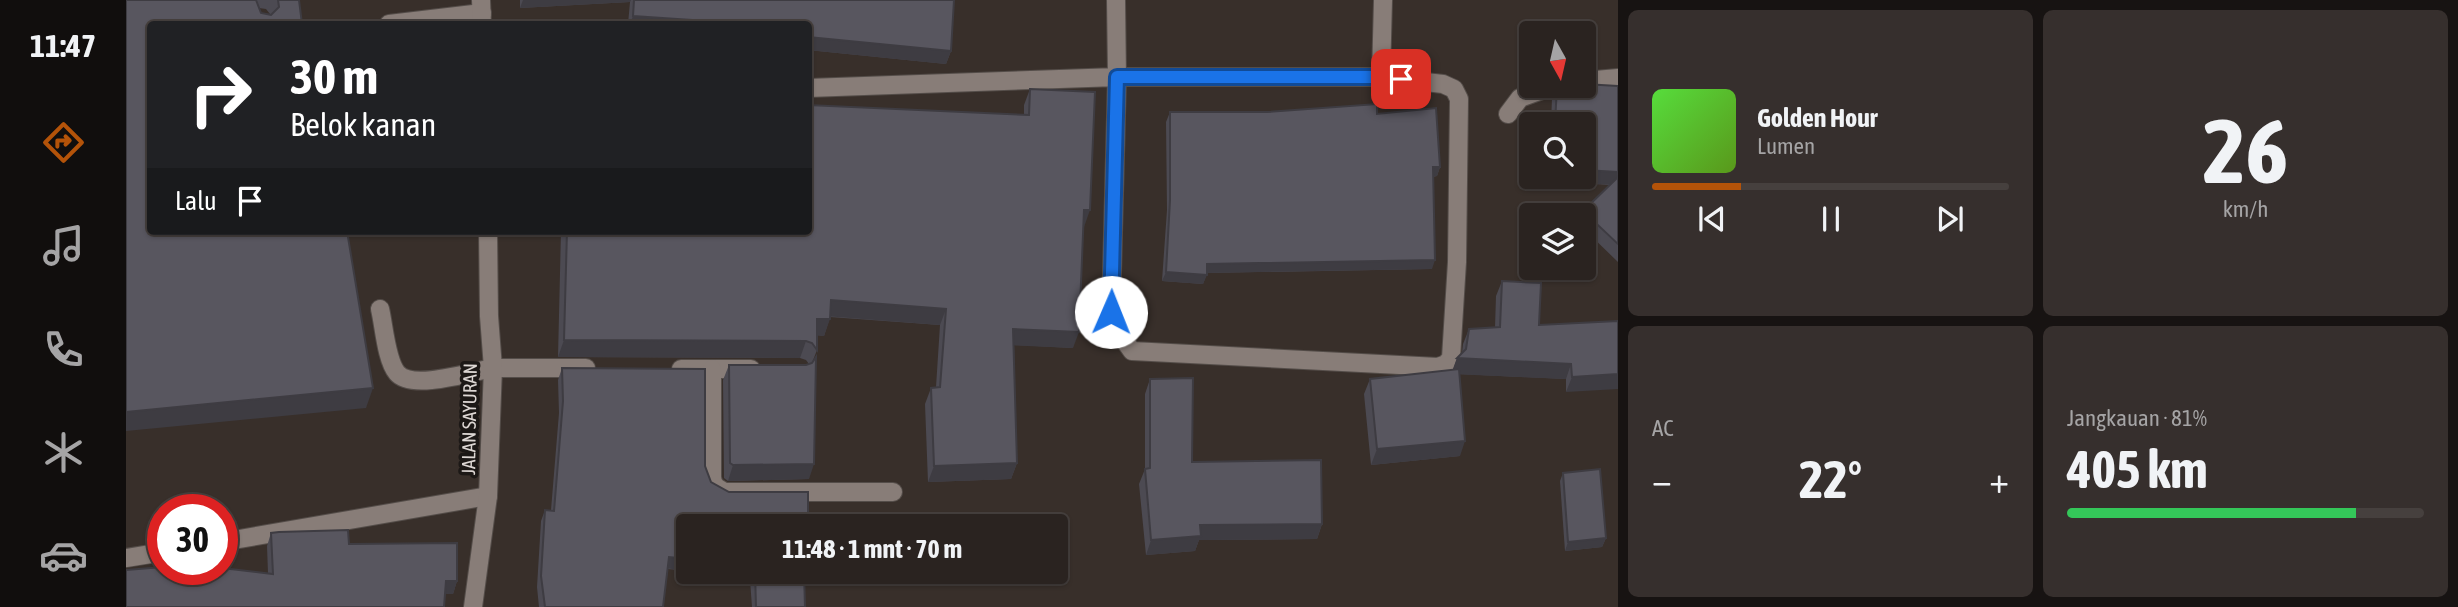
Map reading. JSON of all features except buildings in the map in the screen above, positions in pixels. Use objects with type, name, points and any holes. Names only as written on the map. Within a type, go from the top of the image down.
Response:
[{"type":"street","points":[[812,88],[1117,77],[1381,77],[1443,85],[1454,89],[1460,99],[1457,262],[1451,358],[1446,364],[1438,367],[1132,351],[1119,333],[1111,312],[1117,77],[1116,0]]},
{"type":"street","points":[[1381,77],[1383,0]]},
{"type":"street","points":[[412,21],[482,12]]},
{"type":"street","points":[[1596,79],[1618,78]]},
{"type":"street","points":[[1508,114],[1520,98]]},
{"type":"street","name":"JALAN SAYURAN","points":[[473,607],[488,496],[493,368],[488,235]]},
{"type":"street","points":[[380,309],[391,361],[397,372],[408,381],[435,379],[493,368],[603,368]]},
{"type":"street","points":[[657,369],[762,369]]},
{"type":"street","points":[[712,369],[712,477],[717,488],[725,492],[893,492]]},
{"type":"street","points":[[238,538],[488,496]]},
{"type":"street","points":[[126,558],[147,555]]},
{"type":"route","points":[[1111,312],[1117,77],[1401,79]]}]
